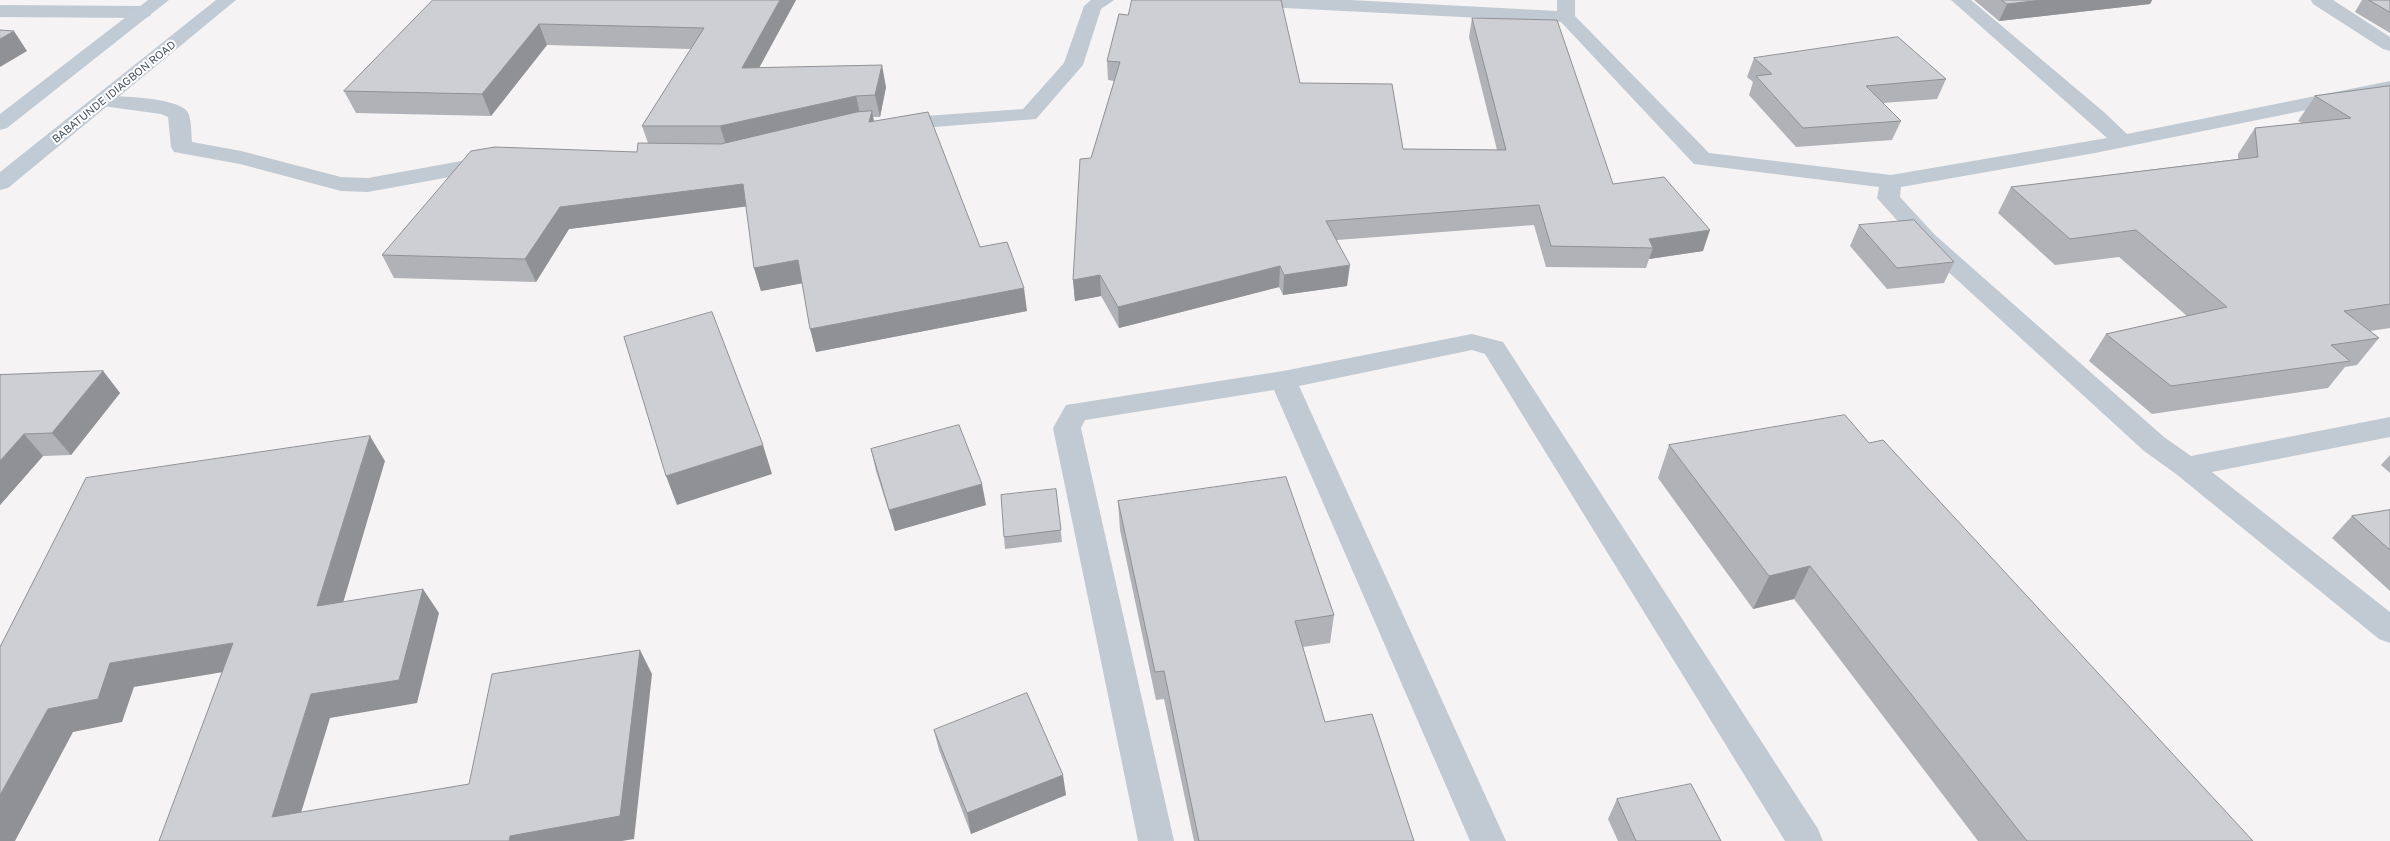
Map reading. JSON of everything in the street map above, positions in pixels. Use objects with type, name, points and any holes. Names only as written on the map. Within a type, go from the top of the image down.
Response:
[{"type":"street","points":[[0,124],[160,0]]},
{"type":"street","name":"BABATUNDE IDIAGBON ROAD","points":[[0,183],[227,0]]},
{"type":"street","points":[[881,125],[1028,115],[1074,65],[1093,6],[1105,0]]},
{"type":"street","points":[[1245,0],[1566,9],[1702,159],[1891,182],[2051,153],[2095,147],[2390,87]]},
{"type":"street","points":[[1960,0],[2098,117],[2122,141]]},
{"type":"street","points":[[2320,0],[2390,45]]},
{"type":"street","points":[[0,11],[143,12]]},
{"type":"street","points":[[102,101],[166,108],[178,114],[182,146],[241,158],[341,184],[368,185],[516,158]]},
{"type":"street","points":[[1891,182],[1888,198],[1928,240],[2154,444],[2186,467],[2390,630]]},
{"type":"street","points":[[1156,841],[1067,428],[1076,412],[1283,380],[1472,342],[1494,348],[1805,841]]},
{"type":"street","points":[[1283,380],[1488,841]]},
{"type":"street","points":[[2186,467],[2390,427]]},
{"type":"building","points":[[433,0],[780,0],[742,68],[882,65],[875,95],[856,96],[720,126],[642,126],[704,28],[539,24],[482,94],[344,91]]},
{"type":"building","points":[[1132,0],[1281,0],[1300,83],[1392,84],[1403,149],[1506,150],[1472,18],[1557,20],[1613,184],[1664,177],[1710,230],[1649,239],[1653,248],[1551,246],[1539,205],[1326,221],[1350,265],[1284,275],[1280,266],[1118,307],[1100,275],[1073,280],[1080,159],[1091,158],[1120,62],[1107,61],[1119,14],[1128,15]]},
{"type":"building","points":[[2002,0],[2042,0],[2007,4]]},
{"type":"building","points":[[2369,0],[2390,0],[2390,12]]},
{"type":"building","points":[[0,30],[14,31],[0,39]]},
{"type":"building","points":[[1898,37],[1946,79],[1866,86],[1901,121],[1803,128],[1756,76],[1772,74],[1754,58]]},
{"type":"building","points":[[2390,86],[2390,304],[2344,311],[2379,338],[2331,345],[2350,361],[2171,386],[2106,334],[2227,307],[2136,230],[2070,239],[2011,187],[2258,157],[2255,128],[2351,118],[2315,96]]},
{"type":"building","points":[[872,111],[869,122],[928,112],[980,247],[1007,242],[1024,288],[810,329],[798,260],[754,268],[743,184],[560,207],[525,259],[382,255],[471,151],[495,147],[637,152],[638,143],[721,144],[857,112]]},
{"type":"building","points":[[1914,220],[1954,262],[1897,268],[1859,225]]},
{"type":"building","points":[[712,312],[763,445],[666,476],[624,337]]},
{"type":"building","points":[[103,371],[52,433],[24,434],[0,461],[0,375]]},
{"type":"building","points":[[1845,415],[1869,443],[1883,440],[2253,841],[2027,841],[1810,566],[1769,576],[1669,445]]},
{"type":"building","points":[[959,425],[982,484],[889,510],[871,449]]},
{"type":"building","points":[[370,436],[317,606],[423,589],[399,680],[311,694],[272,817],[469,784],[492,674],[640,650],[620,816],[510,836],[509,841],[159,841],[233,643],[110,663],[98,699],[48,709],[0,795],[0,647],[86,478]]},
{"type":"building","points":[[1286,477],[1334,615],[1295,621],[1325,722],[1372,714],[1414,841],[1199,841],[1164,671],[1155,672],[1118,501]]},
{"type":"building","points":[[1056,489],[1061,530],[1004,537],[1001,495]]},
{"type":"building","points":[[2390,510],[2390,550],[2352,516]]},
{"type":"building","points":[[1027,693],[1063,775],[967,813],[934,730]]},
{"type":"building","points":[[1691,784],[1721,841],[1636,841],[1617,799]]}]
